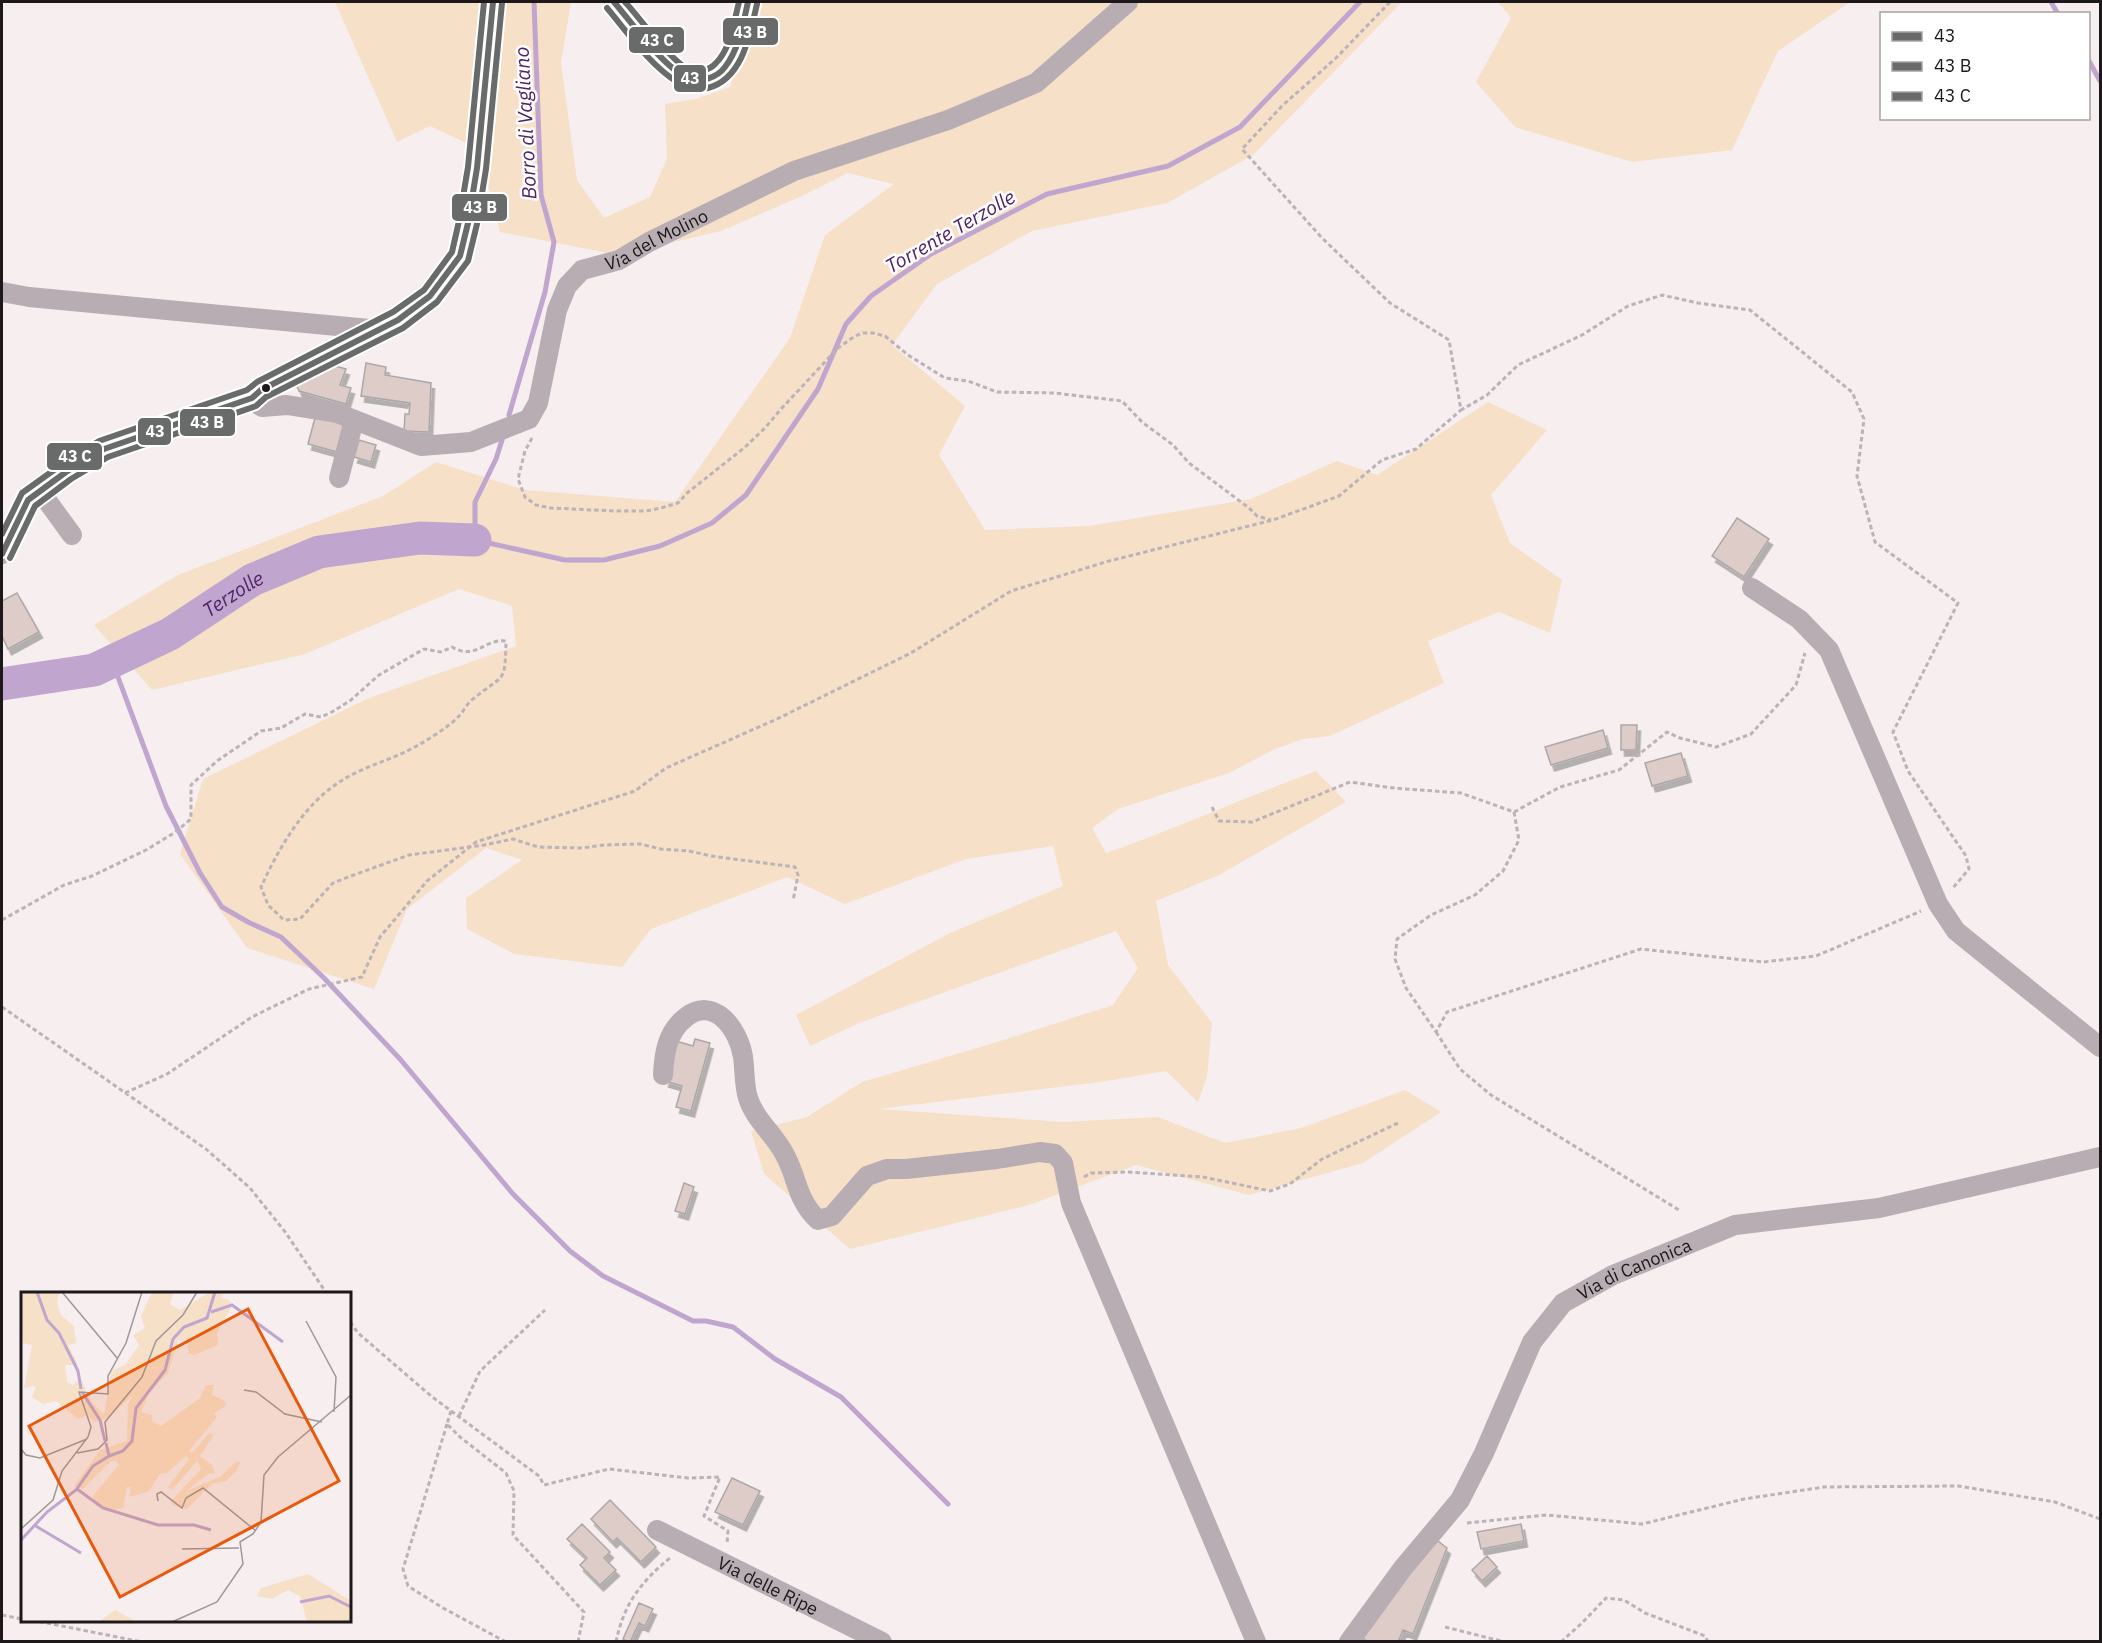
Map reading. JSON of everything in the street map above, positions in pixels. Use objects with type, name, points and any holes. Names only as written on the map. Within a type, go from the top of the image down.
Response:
[{"type":"street","points":[[2,554],[28,500],[66,471],[104,450],[252,398],[261,390],[398,320],[430,297],[460,256],[468,223],[477,168],[493,2]]},
{"type":"street","points":[[614,2],[666,61],[686,78],[699,80],[713,77],[725,67],[735,47],[748,2]]},
{"type":"street","name":"Via del Molino","points":[[528,419],[538,403],[557,310],[567,286],[582,270],[619,261],[649,242],[794,171],[948,120],[1036,82],[1128,2]]},
{"type":"street","points":[[2,292],[29,297],[380,330]]},
{"type":"street","points":[[252,398],[262,407],[287,405],[337,413],[421,446],[471,442],[528,419]]},
{"type":"street","points":[[339,478],[354,420]]},
{"type":"street","points":[[40,491],[72,535]]},
{"type":"street","points":[[1752,588],[1799,619],[1829,650],[1938,904],[1956,931],[2100,1047]]},
{"type":"street","points":[[663,1075],[664,1053],[677,1026],[687,1016],[702,1009],[713,1011],[725,1019],[743,1055],[748,1099],[764,1128],[785,1155],[796,1188],[809,1212],[818,1220],[832,1216],[867,1176],[887,1169],[997,1160],[1040,1152],[1055,1154],[1063,1162],[1071,1203],[1256,1641]]},
{"type":"street","name":"Via di Canonica","points":[[1348,1641],[1403,1568],[1460,1500],[1484,1453],[1532,1342],[1563,1303],[1613,1275],[1735,1225],[1879,1208],[2100,1157]]},
{"type":"street","name":"Via delle Ripe","points":[[657,1530],[882,1641]]},
{"type":"path","points":[[1390,2],[1337,57],[1282,106],[1242,149],[1322,238],[1390,303],[1449,340],[1461,410]]},
{"type":"path","points":[[124,1093],[167,1074],[252,1017],[309,989],[362,977],[386,929],[427,881],[476,842],[634,791],[666,768],[777,719],[911,653],[1011,591],[1109,561],[1273,520],[1339,496],[1382,460],[1416,449],[1461,410],[1487,395],[1518,365],[1581,335],[1628,306],[1662,295],[1698,303],[1750,310],[1852,392],[1864,419],[1857,476],[1875,542],[1958,603],[1893,732],[1908,771],[1966,856],[1969,869],[1938,904],[1815,956],[1762,962],[1641,949],[1447,1012],[1436,1032]]},
{"type":"path","points":[[528,419],[533,422],[533,431],[518,479],[525,497],[536,505],[551,508],[615,511],[646,511],[661,508],[678,503],[687,493],[744,448],[838,348],[855,336],[873,333],[885,336],[908,355],[945,378],[968,381],[997,392],[1054,393],[1122,401],[1142,422],[1173,445],[1189,463],[1250,508],[1257,516],[1273,520]]},
{"type":"path","points":[[1212,807],[1219,821],[1252,822],[1350,782],[1461,793],[1514,812],[1560,787],[1619,770],[1666,732],[1716,747],[1751,734],[1796,685],[1812,632]]},
{"type":"path","points":[[2,920],[64,885],[118,864],[174,833],[191,819],[191,785],[217,761],[261,731],[281,728],[305,714],[321,717],[332,712],[351,700],[379,675],[424,649],[441,652],[452,647],[461,652],[481,649],[498,640],[506,641],[506,671],[499,681],[471,700],[458,718],[406,752],[369,766],[336,784],[313,803],[271,864],[261,887],[268,905],[284,920],[300,919],[333,883],[409,855],[513,839],[538,848],[640,844],[795,867],[798,875],[793,902]]},
{"type":"path","points":[[1514,812],[1519,840],[1503,871],[1475,895],[1431,915],[1397,939],[1395,959],[1406,988],[1460,1069],[1491,1095],[1678,1210]]},
{"type":"path","points":[[2,1007],[206,1149],[250,1188],[286,1233],[326,1292]]},
{"type":"path","points":[[1069,1185],[1090,1173],[1127,1172],[1203,1177],[1270,1191],[1290,1184],[1322,1159],[1398,1123]]},
{"type":"path","points":[[459,1417],[480,1371],[545,1310]]},
{"type":"path","points":[[351,1323],[358,1333],[431,1396],[539,1476],[544,1485],[609,1469],[688,1478],[720,1477],[704,1516],[728,1531],[725,1563]]},
{"type":"path","points":[[451,1411],[403,1569],[408,1586],[443,1608],[506,1641]]},
{"type":"path","points":[[447,1424],[506,1473],[514,1491],[513,1535],[584,1612],[578,1641]]},
{"type":"path","points":[[1465,1523],[1547,1515],[1642,1524],[1744,1499],[1824,1487],[1958,1486],[2055,1503],[2100,1519]]},
{"type":"path","points":[[616,1641],[619,1627],[632,1596],[659,1567],[687,1544]]},
{"type":"path","points":[[1561,1641],[1606,1598],[1624,1600],[1646,1613],[1705,1636],[1708,1641]]},
{"type":"path","points":[[2,1615],[21,1619]]},
{"type":"path","points":[[42,1622],[142,1641]]},
{"type":"path","points":[[1446,1627],[1505,1641]]},
{"type":"shaded area","points":[[335,2],[571,2],[561,63],[577,180],[604,218],[650,197],[667,159],[665,104],[696,99],[730,87],[761,2],[1402,2],[1253,155],[1167,203],[1032,231],[937,284],[892,345],[965,406],[939,455],[985,530],[1089,526],[1251,499],[1337,461],[1377,475],[1488,402],[1547,430],[1491,495],[1510,543],[1562,580],[1550,633],[1499,612],[1428,641],[1444,683],[1330,736],[1303,739],[1275,749],[1229,773],[1118,809],[1092,828],[1106,853],[1316,771],[1346,802],[1219,875],[1156,901],[1168,965],[1212,1023],[1207,1077],[1198,1102],[1166,1071],[1100,1082],[879,1109],[1063,1122],[1158,1117],[1225,1143],[1301,1128],[1405,1090],[1441,1112],[1363,1163],[1249,1195],[1136,1165],[1029,1205],[850,1249],[764,1174],[751,1131],[807,1117],[862,1082],[1113,1005],[1138,968],[1116,931],[859,1023],[810,1046],[796,1015],[950,933],[1063,886],[1053,846],[966,859],[845,904],[787,877],[651,929],[622,967],[514,954],[467,929],[466,898],[522,860],[486,848],[407,909],[374,989],[247,948],[180,854],[203,779],[369,698],[516,646],[512,606],[459,589],[305,654],[152,690],[94,625],[178,575],[383,496],[436,462],[525,490],[675,502],[790,338],[825,235],[894,184],[848,173],[802,196],[721,231],[618,255],[500,232],[479,149],[430,126],[397,142]]},
{"type":"shaded area","points":[[1498,2],[1850,2],[1778,51],[1732,150],[1632,162],[1515,127],[1476,82],[1511,18]]},
{"type":"building","points":[[321,362],[346,369],[340,385],[351,388],[346,404],[299,391],[293,377]]},
{"type":"building","points":[[366,363],[386,367],[385,375],[431,383],[429,432],[404,431],[405,414],[409,414],[410,403],[361,396]]},
{"type":"building","points":[[316,414],[345,422],[337,452],[308,444]]},
{"type":"building","points":[[359,440],[376,445],[371,462],[354,457]]},
{"type":"building","points":[[1737,518],[1769,539],[1744,577],[1712,556]]},
{"type":"building","points":[[17,593],[39,632],[8,649],[2,636],[2,601]]},
{"type":"building","points":[[1621,725],[1637,725],[1636,750],[1621,750]]},
{"type":"building","points":[[1603,730],[1608,748],[1551,765],[1545,747]]},
{"type":"building","points":[[1681,753],[1688,776],[1652,786],[1645,763]]},
{"type":"building","points":[[695,1039],[710,1043],[691,1111],[676,1107],[682,1086],[665,1081],[676,1041],[693,1046]]},
{"type":"building","points":[[684,1183],[694,1187],[685,1214],[675,1211]]},
{"type":"building","points":[[732,1478],[760,1491],[743,1525],[715,1512]]},
{"type":"building","points":[[610,1500],[656,1547],[641,1562],[617,1538],[613,1542],[591,1519]]},
{"type":"building","points":[[582,1524],[610,1552],[604,1558],[616,1570],[600,1585],[580,1565],[587,1558],[567,1539]]},
{"type":"building","points":[[1521,1524],[1524,1541],[1481,1549],[1477,1532]]},
{"type":"building","points":[[1434,1538],[1447,1548],[1413,1634],[1403,1630],[1398,1642],[1368,1642],[1360,1636]]},
{"type":"building","points":[[1487,1556],[1497,1567],[1482,1581],[1472,1570]]},
{"type":"building","points":[[639,1603],[653,1609],[645,1626],[639,1623],[628,1642],[623,1639]]},
{"type":"waterway","name":"Borro di Vagliano","points":[[509,415],[545,292],[554,242],[541,195],[534,2]]},
{"type":"waterway","name":"Torrente Terzolle","points":[[503,437],[496,459],[475,502],[475,540],[565,560],[604,560],[660,546],[712,523],[746,495],[818,389],[846,324],[871,296],[931,254],[1047,194],[1168,166],[1240,127],[1360,2]]},
{"type":"waterway","points":[[2051,2],[2057,12]]},
{"type":"waterway","points":[[2090,63],[2100,81]]},
{"type":"waterway","name":"Terzolle","points":[[2,684],[94,670],[170,634],[252,580],[319,552],[420,538],[475,540]]},
{"type":"waterway","points":[[112,661],[166,806],[200,873],[222,907],[281,937],[324,978],[400,1059],[513,1194],[570,1251],[603,1276],[693,1321],[706,1321],[733,1327],[775,1359],[841,1397],[948,1504]]},
{"type":"transit line","points":[[2,534],[22,493],[99,441],[247,390],[257,382],[393,312],[424,290],[452,252],[459,221],[468,167],[484,2]]},
{"type":"transit line","name":"43","points":[[2,554],[28,500],[66,472],[104,449],[252,398],[261,390],[398,320],[430,296],[460,256],[468,223],[477,168],[493,2]]},
{"type":"transit line","name":"43","points":[[614,2],[669,65],[688,78],[698,80],[718,74],[730,60],[740,36],[748,2]]},
{"type":"transit line","points":[[625,2],[674,58],[690,70],[697,71],[711,67],[721,57],[731,34],[739,2]]},
{"type":"transit line","points":[[10,558],[35,506],[71,479],[108,457],[256,406],[266,397],[403,328],[437,302],[468,261],[477,224],[486,169],[502,3]]},
{"type":"transit line","points":[[607,8],[639,48],[667,75],[688,88],[700,89],[720,83],[737,65],[748,41],[757,4]]}]
